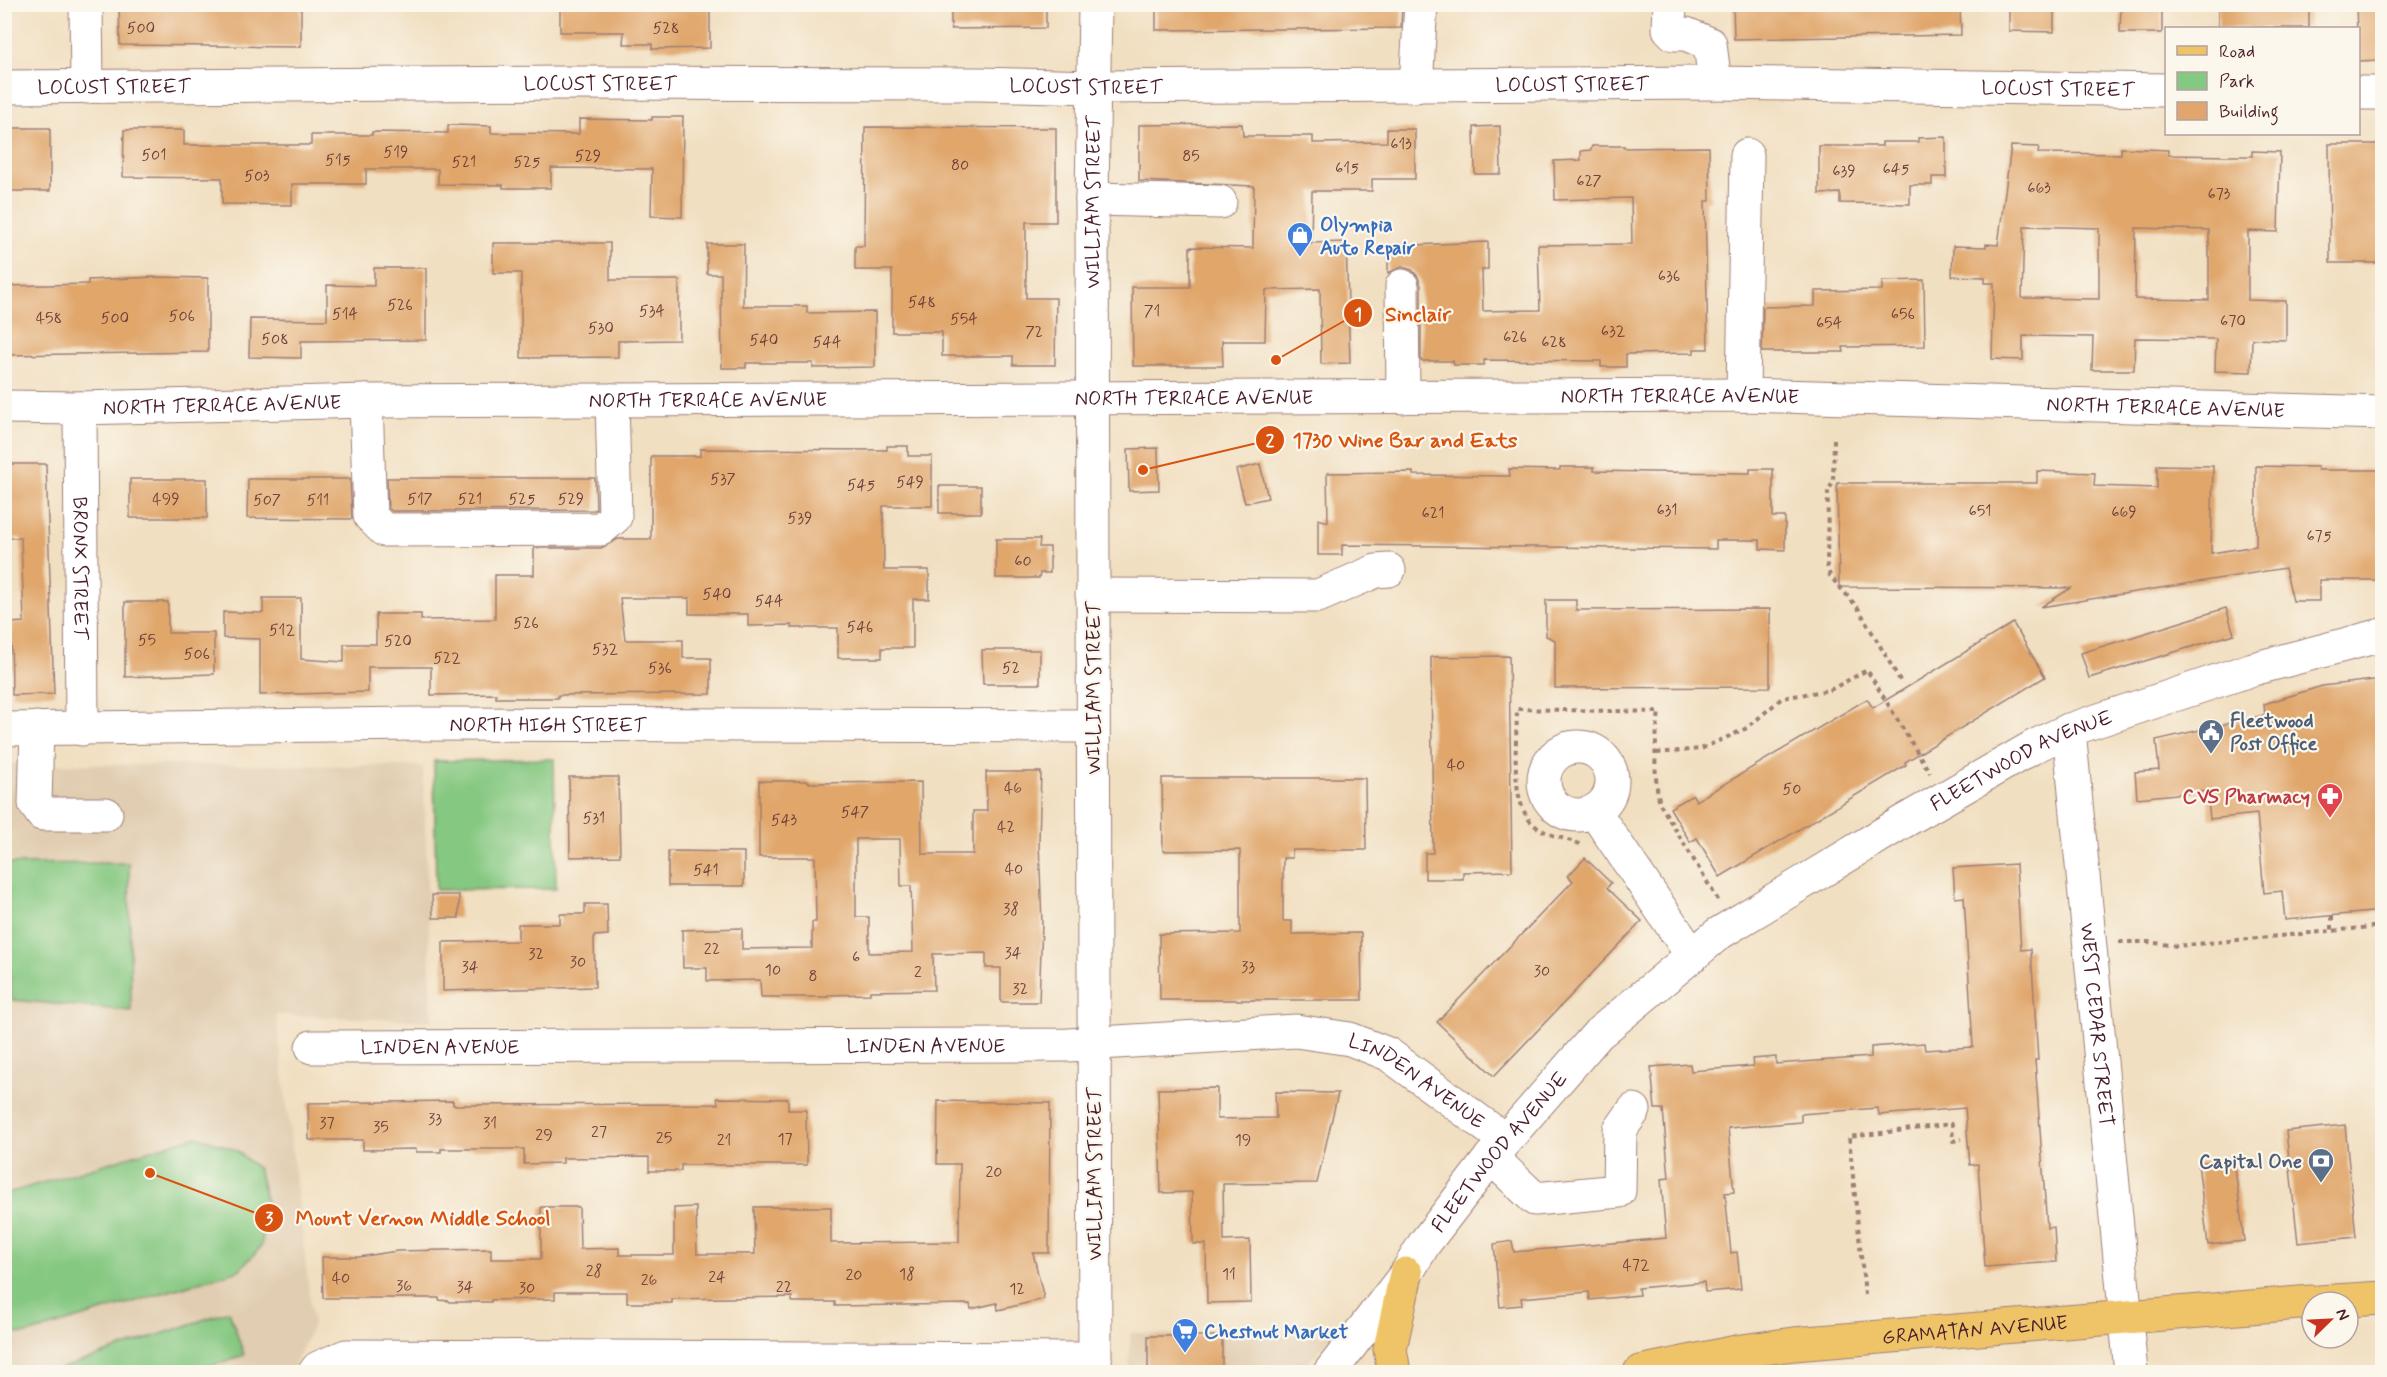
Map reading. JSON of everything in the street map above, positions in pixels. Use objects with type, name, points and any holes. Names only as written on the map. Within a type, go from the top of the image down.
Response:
[{"type":"main road","points":[[1394,1372],[1390,1349],[1406,1274]]},
{"type":"main road","points":[[2360,1299],[2382,1298]]},
{"type":"main road","name":"GRAMATAN AVENUE","points":[[1640,1372],[1742,1351],[1794,1344],[2300,1303]]},
{"type":"street","points":[[86,4],[87,87]]},
{"type":"street","name":"WILLIAM STREET","points":[[1095,4],[1092,199],[1095,1366]]},
{"type":"street","points":[[1416,86],[1421,4]]},
{"type":"street","points":[[1670,4],[1669,29],[1674,34],[1686,34],[1710,44],[1715,83]]},
{"type":"street","name":"LOCUST STREET","points":[[4,87],[586,83],[980,84],[1094,87],[1715,83],[2165,90]]},
{"type":"street","points":[[2360,93],[2382,93]]},
{"type":"street","points":[[1743,395],[1747,155]]},
{"type":"street","points":[[1092,199],[1220,202]]},
{"type":"street","points":[[1402,286],[1403,397]]},
{"type":"street","name":"NORTH TERRACE AVENUE","points":[[4,407],[80,408],[366,401],[1743,395],[2382,413]]},
{"type":"street","points":[[366,401],[370,516],[384,530],[601,530],[615,517],[612,400]]},
{"type":"street","name":"BRONX STREET","points":[[80,408],[82,729]]},
{"type":"street","points":[[1092,596],[1318,596],[1376,571],[1389,570]]},
{"type":"street","name":"FLEETWOOD AVENUE","points":[[1330,1372],[1406,1274],[1424,1244],[1498,1148],[1598,1034],[1718,934],[1901,823],[2035,746],[2069,730],[2253,669],[2382,635]]},
{"type":"street","name":"NORTH HIGH STREET","points":[[4,729],[440,724],[1092,726]]},
{"type":"street","points":[[37,728],[35,804],[42,814],[106,814]]},
{"type":"street","name":"WEST CEDAR STREET","points":[[2069,730],[2131,1372]]},
{"type":"street","points":[[1594,812],[1692,955]]},
{"type":"street","name":"LINDEN AVENUE","points":[[312,1047],[1094,1044],[1296,1031],[1350,1039],[1388,1054],[1498,1148],[1535,1198],[1619,1191],[1620,1130],[1634,1110]]},
{"type":"street","points":[[315,1372],[318,1368],[346,1356],[1095,1366]]},
{"type":"path","points":[[1834,439],[1833,483],[1828,490],[1827,566],[1830,576],[1858,608],[1901,682]]},
{"type":"path","points":[[1657,753],[1701,749],[1747,728],[1782,698],[1830,690],[1866,670],[1932,777]]},
{"type":"path","points":[[2332,916],[2332,930]]},
{"type":"path","points":[[2115,942],[2148,942],[2177,946],[2382,926]]},
{"type":"path","points":[[1865,1295],[1849,1137],[1952,1124],[1953,1141],[1962,1139]]},
{"type":"shaded area","points":[[5,764],[423,766],[432,1021],[276,1015],[313,1325],[291,1372],[5,1372]]},
{"type":"shaded area","points":[[1130,1333],[1333,1335],[1298,1372],[1129,1372]]},
{"type":"green space","points":[[554,759],[556,889],[436,890],[434,761]]},
{"type":"green space","points":[[129,863],[131,1011],[12,1000],[5,922],[5,864]]},
{"type":"green space","points":[[197,1136],[236,1150],[258,1169],[267,1203],[261,1247],[239,1270],[27,1334],[5,1333],[5,1194]]},
{"type":"green space","points":[[229,1311],[244,1355],[192,1372],[58,1372],[57,1370]]},
{"type":"building","points":[[119,4],[151,4],[151,9],[203,9],[203,4],[301,4],[301,47],[120,45]]},
{"type":"building","points":[[560,4],[710,4],[710,48],[652,49],[652,44],[623,44],[624,32],[560,32]]},
{"type":"building","points":[[951,4],[1046,4],[1046,28],[951,29]]},
{"type":"building","points":[[1156,4],[1402,4],[1401,28],[1156,30]]},
{"type":"building","points":[[1733,4],[1960,4],[1961,35],[1734,39]]},
{"type":"building","points":[[2009,4],[2054,4],[2054,32],[2009,31]]},
{"type":"building","points":[[2121,4],[2162,4],[2162,33],[2120,33]]},
{"type":"building","points":[[2218,4],[2309,7],[2309,27],[2218,27]]},
{"type":"building","points":[[2356,4],[2382,4],[2382,60],[2360,61],[2360,27],[2357,27]]},
{"type":"building","points":[[652,117],[683,117],[682,217],[651,216],[652,169],[551,168],[551,188],[503,188],[503,185],[438,184],[438,169],[366,169],[366,184],[292,184],[292,205],[222,204],[222,178],[123,177],[124,130],[184,130],[184,145],[311,145],[311,135],[372,135],[372,132],[448,133],[448,125],[491,126],[491,133],[579,134],[579,119],[652,120]]},
{"type":"building","points":[[1242,124],[1243,136],[1313,136],[1313,143],[1387,142],[1387,129],[1415,129],[1415,179],[1372,179],[1372,191],[1312,191],[1311,243],[1346,242],[1350,363],[1321,364],[1320,289],[1266,290],[1265,341],[1222,341],[1223,366],[1133,366],[1132,287],[1190,287],[1190,247],[1253,248],[1254,186],[1139,181],[1139,125]]},
{"type":"building","points":[[1500,126],[1501,174],[1475,174],[1474,127]]},
{"type":"building","points":[[865,127],[1056,128],[1056,222],[1026,222],[1026,298],[1056,298],[1055,365],[1013,365],[1013,356],[942,356],[942,332],[892,332],[892,270],[855,270],[855,246],[864,246]]},
{"type":"building","points":[[4,128],[50,128],[50,191],[4,191]]},
{"type":"building","points":[[1946,137],[1946,177],[1932,177],[1932,185],[1910,185],[1910,204],[1840,203],[1840,193],[1819,194],[1819,146],[1882,146],[1882,142],[1918,142],[1918,138]]},
{"type":"building","points":[[2329,144],[2382,144],[2382,263],[2330,263]]},
{"type":"building","points":[[1592,146],[1709,147],[1710,201],[1705,201],[1708,349],[1694,349],[1694,353],[1626,354],[1626,367],[1601,367],[1601,361],[1484,360],[1484,365],[1454,365],[1453,361],[1421,361],[1421,286],[1412,270],[1402,267],[1388,273],[1388,246],[1488,242],[1488,269],[1482,270],[1483,311],[1540,310],[1538,245],[1632,244],[1631,198],[1555,200],[1554,161],[1581,160],[1581,151],[1591,150]]},
{"type":"building","points":[[2011,146],[2039,147],[2038,153],[2121,154],[2121,148],[2168,150],[2168,155],[2252,156],[2252,151],[2280,152],[2278,232],[2248,231],[2248,300],[2286,301],[2286,340],[2252,339],[2251,372],[2215,371],[2216,339],[2135,338],[2134,370],[2092,370],[2093,337],[2023,336],[2023,360],[1992,359],[1994,283],[1985,283],[1985,277],[1952,276],[1953,246],[1998,245]],"holes":[[[2024,226],[2099,228],[2099,299],[2022,298]],[[2136,228],[2209,230],[2209,300],[2135,299]]]},
{"type":"building","points":[[493,243],[610,243],[610,280],[679,280],[679,340],[618,341],[618,357],[521,358],[521,273],[493,273]]},
{"type":"building","points":[[707,244],[744,244],[743,306],[807,306],[807,313],[875,312],[875,367],[813,368],[813,363],[746,363],[746,368],[722,368],[721,274],[707,274]]},
{"type":"building","points":[[374,268],[426,268],[426,340],[301,341],[301,358],[249,357],[250,319],[327,320],[327,285],[374,286]]},
{"type":"building","points":[[155,277],[208,278],[208,352],[4,355],[4,286],[88,284],[88,280]]},
{"type":"building","points":[[1924,280],[1925,346],[1843,347],[1844,352],[1762,352],[1763,307],[1815,306],[1815,291],[1882,290],[1882,281]]},
{"type":"building","points":[[887,446],[908,446],[908,456],[932,456],[932,506],[883,506],[884,570],[929,570],[929,599],[913,599],[913,648],[882,648],[882,658],[838,658],[838,628],[792,628],[792,625],[748,626],[748,614],[689,614],[689,598],[620,598],[625,640],[683,640],[683,658],[711,658],[711,694],[558,695],[558,698],[496,698],[496,694],[431,695],[431,667],[368,667],[368,692],[260,695],[260,639],[223,638],[223,612],[263,613],[263,598],[301,598],[301,659],[344,662],[344,644],[376,644],[376,614],[421,614],[421,620],[495,619],[495,575],[534,575],[534,548],[601,548],[618,539],[651,539],[651,456],[700,456],[700,449],[887,450]]},
{"type":"building","points":[[1158,448],[1159,490],[1129,491],[1128,449]]},
{"type":"building","points":[[4,464],[46,464],[54,694],[12,695],[11,623],[24,622],[21,538],[4,538]]},
{"type":"building","points":[[1260,464],[1268,498],[1245,503],[1236,470]]},
{"type":"building","points":[[2157,465],[2213,466],[2211,553],[2256,546],[2256,466],[2318,467],[2318,470],[2382,470],[2382,580],[2319,580],[2319,601],[2293,601],[2285,568],[2041,607],[2071,588],[1839,587],[1837,483],[2037,483],[2037,471],[2095,473],[2094,486],[2157,488]]},
{"type":"building","points":[[1560,467],[1594,467],[1594,471],[1750,473],[1750,469],[1773,469],[1773,517],[1785,517],[1785,550],[1760,549],[1760,540],[1716,540],[1716,549],[1342,545],[1342,555],[1318,555],[1318,519],[1328,522],[1327,473],[1413,472],[1413,475],[1510,476],[1509,469],[1560,470]]},
{"type":"building","points":[[387,478],[595,478],[596,509],[392,511],[388,508]]},
{"type":"building","points":[[130,479],[207,479],[207,518],[130,518]]},
{"type":"building","points":[[248,479],[350,479],[352,519],[247,518]]},
{"type":"building","points":[[939,486],[981,486],[981,513],[939,513]]},
{"type":"building","points":[[996,539],[1040,539],[1039,547],[1050,547],[1050,573],[1040,573],[1039,578],[996,578]]},
{"type":"building","points":[[1546,600],[1576,600],[1576,610],[1770,609],[1770,687],[1555,688],[1555,640],[1546,636]]},
{"type":"building","points":[[125,602],[168,602],[168,633],[214,633],[214,674],[125,677]]},
{"type":"building","points":[[2226,608],[2234,634],[2089,678],[2081,653]]},
{"type":"building","points":[[2013,623],[2045,677],[1905,762],[1906,765],[1720,877],[1697,838],[1690,842],[1670,808],[1693,795],[1696,801],[1867,699],[1873,708]]},
{"type":"building","points":[[982,650],[1040,650],[1040,684],[983,684]]},
{"type":"building","points":[[1509,656],[1512,871],[1463,872],[1463,879],[1425,879],[1425,853],[1433,853],[1431,657]]},
{"type":"building","points":[[2382,679],[2382,911],[2285,920],[2282,891],[2264,893],[2257,814],[2210,819],[2207,791],[2137,798],[2135,772],[2159,770],[2156,740],[2265,715],[2264,704],[2322,686]]},
{"type":"building","points":[[986,772],[1041,772],[1039,841],[1042,924],[1039,1002],[1001,1002],[1001,968],[986,968],[986,953],[933,954],[934,990],[870,991],[870,994],[828,995],[828,997],[761,997],[760,980],[707,981],[707,968],[683,968],[682,930],[742,928],[742,949],[812,948],[812,922],[816,922],[815,857],[759,857],[759,781],[921,782],[922,854],[973,854],[973,811],[987,811]],"holes":[[[856,839],[900,839],[901,886],[911,886],[913,952],[869,953],[869,917],[856,917]]]},
{"type":"building","points":[[569,777],[618,777],[620,856],[570,857]]},
{"type":"building","points":[[1162,778],[1365,778],[1366,850],[1292,850],[1292,858],[1283,858],[1283,921],[1292,921],[1292,934],[1361,933],[1362,1000],[1160,1000],[1159,934],[1240,933],[1240,850],[1163,851]]},
{"type":"building","points":[[668,851],[744,852],[744,886],[668,886]]},
{"type":"building","points":[[1585,858],[1611,883],[1607,888],[1642,921],[1494,1076],[1437,1022],[1573,881],[1568,876]]},
{"type":"building","points":[[2016,864],[2021,950],[2031,949],[2038,1060],[2035,1060],[2047,1228],[2054,1227],[2056,1262],[1985,1267],[1978,1164],[1970,1165],[1965,1108],[1879,1115],[1878,1108],[1801,1114],[1801,1122],[1728,1128],[1734,1192],[1725,1193],[1731,1253],[1737,1252],[1741,1289],[1705,1292],[1704,1282],[1638,1288],[1639,1295],[1590,1300],[1589,1292],[1521,1298],[1522,1305],[1500,1307],[1494,1244],[1512,1241],[1514,1252],[1666,1238],[1661,1179],[1669,1178],[1663,1109],[1655,1109],[1651,1067],[1690,1064],[1691,1071],[1753,1066],[1752,1059],[1776,1057],[1776,1064],[1871,1057],[1871,1047],[1924,1043],[1925,1050],[1973,1047],[1964,897],[1955,898],[1953,868]]},
{"type":"building","points":[[432,895],[459,895],[459,918],[433,918]]},
{"type":"building","points":[[585,904],[607,904],[608,935],[594,936],[595,987],[443,991],[443,942],[518,941],[518,924],[560,924],[560,914],[585,914]]},
{"type":"building","points":[[1217,1088],[1217,1119],[1276,1118],[1275,1092],[1338,1093],[1317,1183],[1223,1184],[1224,1241],[1250,1240],[1251,1302],[1207,1303],[1206,1244],[1193,1244],[1192,1192],[1161,1193],[1158,1089]]},
{"type":"building","points":[[717,1098],[788,1099],[788,1110],[806,1110],[807,1165],[681,1165],[681,1171],[649,1171],[649,1157],[563,1158],[563,1163],[524,1164],[524,1149],[441,1149],[441,1152],[416,1152],[416,1149],[363,1150],[363,1140],[309,1140],[308,1103],[453,1101],[453,1105],[718,1104]]},
{"type":"building","points":[[938,1101],[1050,1103],[1049,1253],[1033,1253],[1044,1299],[998,1310],[997,1303],[971,1309],[970,1304],[835,1306],[835,1302],[792,1302],[792,1297],[672,1299],[672,1303],[627,1303],[627,1292],[555,1292],[555,1299],[491,1300],[491,1302],[450,1302],[439,1300],[439,1298],[323,1298],[322,1257],[359,1257],[397,1251],[491,1249],[491,1259],[541,1259],[541,1207],[579,1207],[580,1249],[619,1248],[619,1255],[674,1255],[674,1208],[696,1207],[697,1254],[755,1254],[754,1207],[831,1207],[831,1243],[959,1242],[960,1164],[937,1164]]},
{"type":"building","name":"Capital One","points":[[2345,1125],[2356,1237],[2298,1243],[2286,1131]]},
{"type":"building","points":[[2234,1159],[2244,1241],[2208,1245],[2198,1163]]},
{"type":"building","name":"Chestnut Market","points":[[1148,1336],[1222,1336],[1222,1372],[1148,1372]]},
{"type":"place","name":"Olympia Auto Repair","points":[[1300,258]]},
{"type":"place","name":"Sinclair","points":[[1276,360]]},
{"type":"place","name":"1730 Wine Bar and Eats","points":[[1143,470]]},
{"type":"place","name":"Fleetwood Post Office","points":[[2211,755]]},
{"type":"place","name":"CVS Pharmacy","points":[[2330,819]]},
{"type":"place","name":"Mount Vernon Middle School","points":[[150,1173]]},
{"type":"place","name":"Capital One","points":[[2321,1184]]},
{"type":"place","name":"Chestnut Market","points":[[1185,1354]]}]
